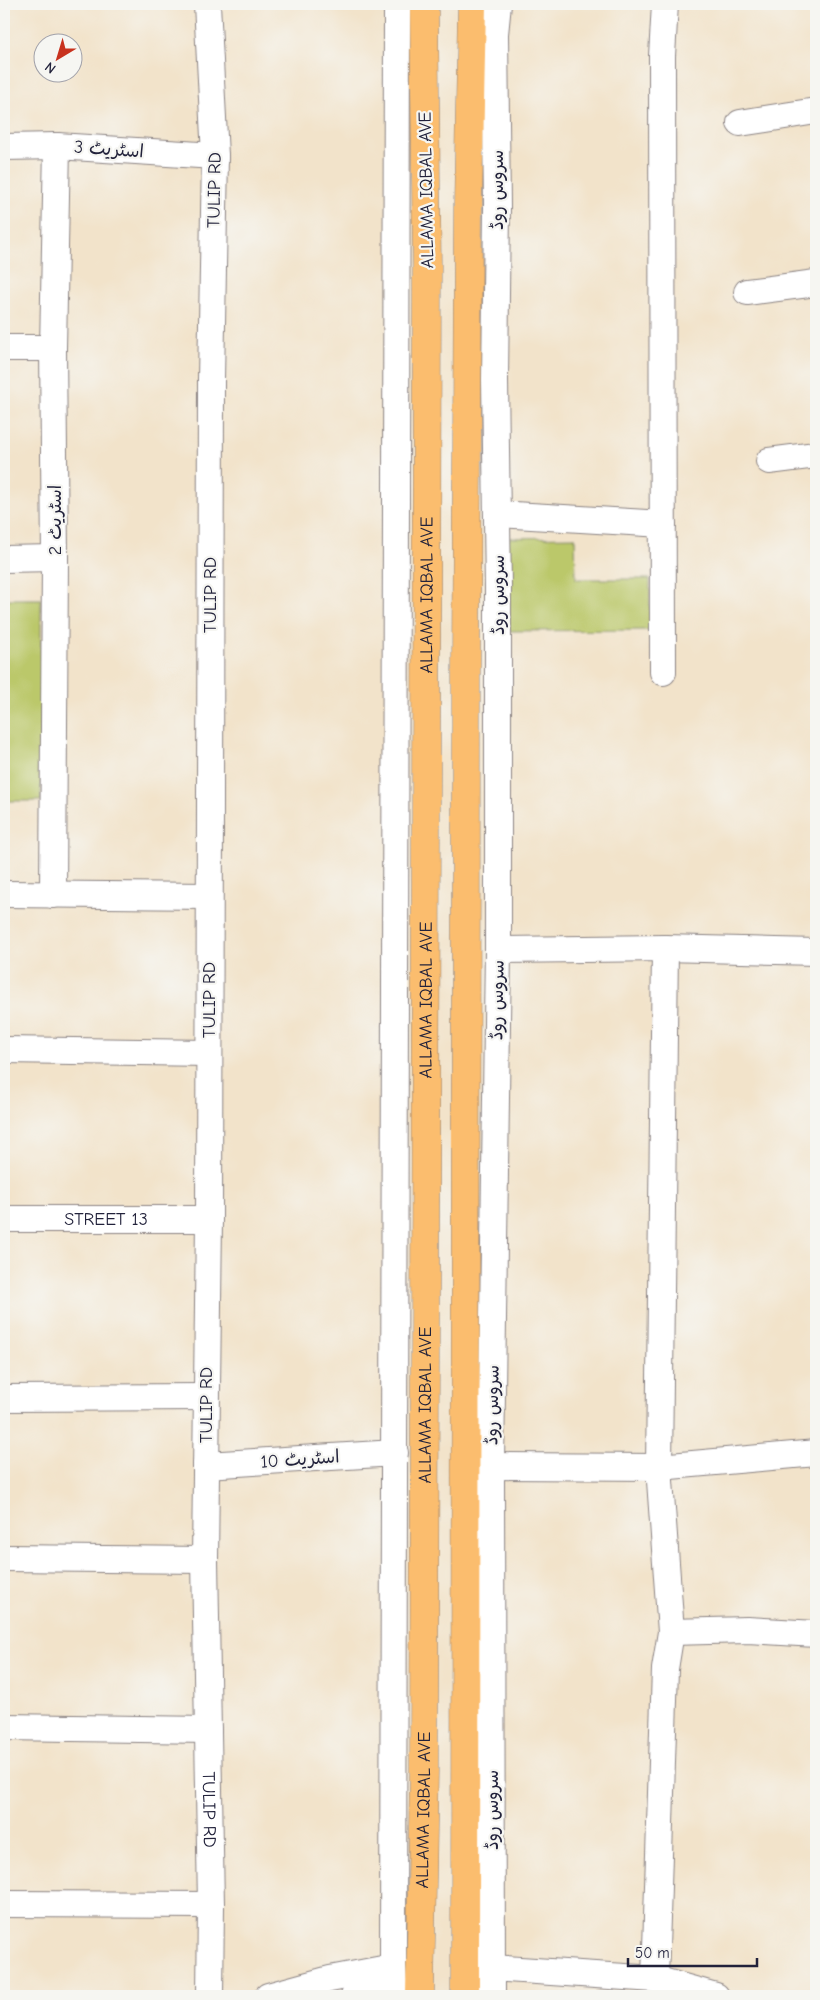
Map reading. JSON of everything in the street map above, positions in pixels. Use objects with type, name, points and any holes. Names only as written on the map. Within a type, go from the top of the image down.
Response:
[{"type":"main road","name":"ALLAMA IQBAL AVE","points":[[401,1987],[424,1771],[427,266],[424,4]]},
{"type":"main road","points":[[465,1996],[466,664],[468,203],[472,4]]},
{"type":"street","name":"TULIP RD","points":[[207,4],[215,156],[211,380],[209,1219],[205,1560],[211,1905],[210,1996]]},
{"type":"street","points":[[397,4],[395,1453],[401,1987]]},
{"type":"street","name":"سروس روڈ","points":[[492,1996],[491,1466],[498,950],[498,514],[495,380],[498,206],[495,34],[498,4]]},
{"type":"street","points":[[662,672],[662,56],[665,4]]},
{"type":"street","points":[[740,122],[816,111]]},
{"type":"street","name":"اسٹریٹ 3","points":[[4,146],[57,146],[215,156]]},
{"type":"street","name":"اسٹریٹ 2","points":[[53,895],[54,348],[57,146]]},
{"type":"street","points":[[747,292],[816,283]]},
{"type":"street","points":[[4,348],[54,348]]},
{"type":"street","points":[[769,461],[816,455]]},
{"type":"street","points":[[498,514],[663,524]]},
{"type":"street","points":[[4,559],[55,558]]},
{"type":"street","points":[[4,894],[210,896]]},
{"type":"street","points":[[655,1979],[665,1669],[671,1632],[659,1467],[665,948]]},
{"type":"street","points":[[498,950],[665,948],[816,952]]},
{"type":"street","points":[[4,1050],[209,1053]]},
{"type":"street","name":"STREET 13","points":[[4,1219],[209,1219]]},
{"type":"street","points":[[4,1398],[206,1397]]},
{"type":"street","name":"اسٹریٹ 10","points":[[206,1464],[395,1453]]},
{"type":"street","points":[[491,1466],[659,1467],[816,1453]]},
{"type":"street","points":[[4,1558],[205,1560]]},
{"type":"street","points":[[671,1632],[747,1630],[816,1634]]},
{"type":"street","points":[[4,1727],[208,1730]]},
{"type":"street","points":[[4,1904],[211,1905]]},
{"type":"street","points":[[492,1968],[655,1979],[716,1996]]},
{"type":"street","points":[[268,1996],[330,1979],[401,1987]]},
{"type":"street","points":[[354,1996],[401,1987]]},
{"type":"green space","points":[[575,537],[576,579],[650,579],[650,630],[509,631],[507,538]]},
{"type":"green space","points":[[4,599],[41,599],[41,801],[4,801]]}]
